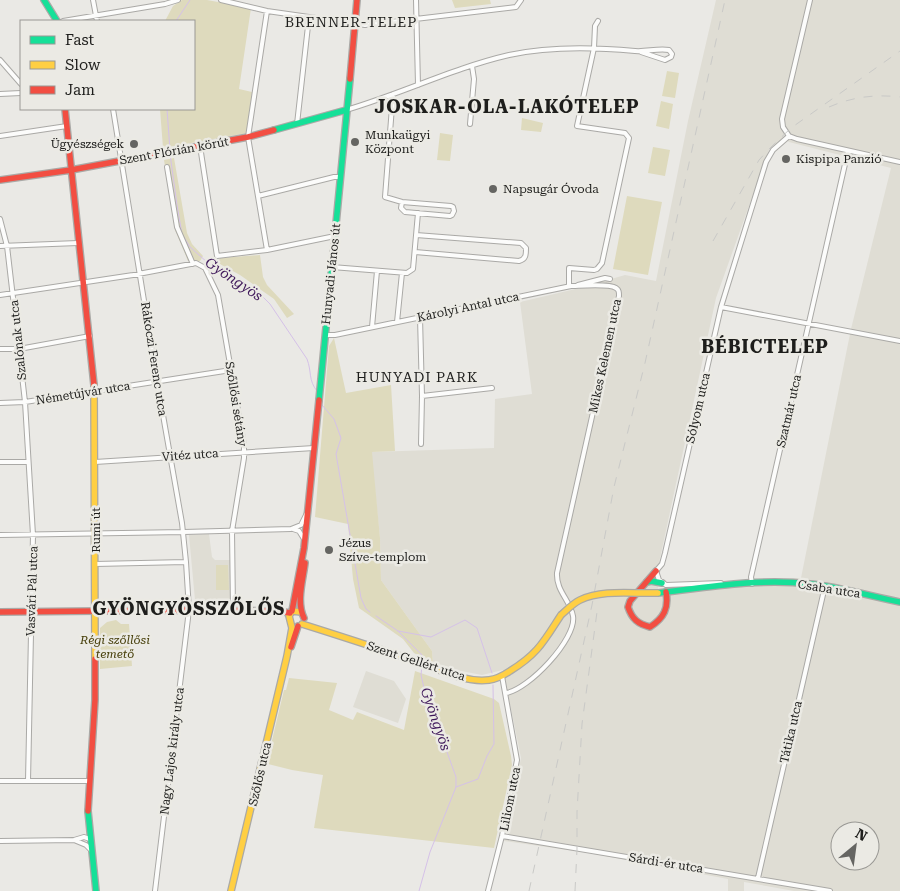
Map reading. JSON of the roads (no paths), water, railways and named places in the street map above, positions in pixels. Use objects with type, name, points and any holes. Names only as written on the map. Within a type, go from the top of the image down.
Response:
[{"type":"street","points":[[44,0],[56,20]]},
{"type":"street","points":[[93,0],[97,20]]},
{"type":"street","points":[[70,20],[178,0]]},
{"type":"street","points":[[221,0],[267,11],[365,25],[516,7],[520,0]]},
{"type":"street","name":"Hunyadi János út","points":[[289,621],[305,545],[309,509],[357,0]]},
{"type":"street","points":[[416,0],[418,86]]},
{"type":"street","points":[[810,0],[782,119],[783,127],[789,136],[900,162]]},
{"type":"street","points":[[267,11],[248,137],[267,250]]},
{"type":"street","points":[[297,124],[309,17]]},
{"type":"street","points":[[569,286],[569,268],[597,270],[602,264],[629,140],[628,135],[625,133],[577,126],[598,21]]},
{"type":"street","points":[[346,110],[472,66],[510,55],[567,48],[641,52],[663,49],[669,50],[672,54],[671,57],[665,60],[641,52]]},
{"type":"street","points":[[0,60],[20,83]]},
{"type":"street","points":[[470,124],[474,79],[472,66]]},
{"type":"street","points":[[0,94],[20,93]]},
{"type":"street","points":[[393,94],[384,194],[388,199],[451,206],[454,209],[452,216],[418,213],[402,210],[402,202]]},
{"type":"street","name":"Rumi út","points":[[65,110],[95,391],[96,612],[94,719],[88,781],[89,826],[96,891]]},
{"type":"street","name":"Rákóczi Ferenc utca","points":[[112,110],[184,532],[188,610]]},
{"type":"street","name":"Szent Flórián körút","points":[[0,180],[71,170],[248,137],[346,110]]},
{"type":"street","points":[[0,136],[67,126]]},
{"type":"street","name":"Sólyom utca","points":[[656,571],[662,564],[665,554],[721,307],[766,162],[773,150],[789,136]]},
{"type":"street","points":[[200,146],[216,256],[267,250],[335,236]]},
{"type":"street","name":"Szatmár utca","points":[[752,584],[751,577],[848,151]]},
{"type":"street","points":[[0,295],[140,274],[192,264],[177,227],[167,167]]},
{"type":"street","points":[[258,196],[334,177],[340,178]]},
{"type":"street","points":[[332,267],[407,273],[413,268],[418,213]]},
{"type":"street","name":"Szalónak utca","points":[[0,219],[7,246],[24,402]]},
{"type":"street","points":[[414,252],[519,261],[523,260],[526,255],[526,248],[521,243],[416,235]]},
{"type":"street","points":[[0,246],[78,243]]},
{"type":"street","name":"Szőllősi sétány","points":[[192,264],[200,264],[205,268],[218,295],[244,452],[232,531],[234,610]]},
{"type":"street","points":[[372,327],[377,271]]},
{"type":"street","points":[[397,322],[402,273]]},
{"type":"street","name":"Károlyi Antal utca","points":[[326,334],[335,335],[605,278],[610,279]]},
{"type":"street","name":"Mikes Kelemen utca","points":[[506,693],[514,692],[523,686],[548,664],[560,649],[573,622],[571,612],[557,584],[557,573],[619,291],[609,286],[569,286]]},
{"type":"street","points":[[721,307],[900,341]]},
{"type":"street","points":[[420,317],[422,396],[420,444]]},
{"type":"street","points":[[0,349],[19,349],[90,336]]},
{"type":"street","name":"Németújvár utca","points":[[0,402],[24,402],[231,370]]},
{"type":"street","points":[[422,396],[492,388]]},
{"type":"street","name":"Vasvári Pál utca","points":[[24,402],[33,535],[28,781]]},
{"type":"street","name":"Vitéz utca","points":[[95,462],[314,448]]},
{"type":"street","points":[[0,462],[28,462]]},
{"type":"street","points":[[0,535],[232,531],[291,528],[301,525],[309,509]]},
{"type":"street","points":[[291,528],[299,531],[305,545]]},
{"type":"street","name":"Hunyadi János út","points":[[300,612],[305,545]]},
{"type":"street","points":[[95,564],[186,562]]},
{"type":"street","points":[[656,571],[633,596],[628,607],[633,620],[650,628],[660,621],[666,614],[668,607],[666,592]]},
{"type":"street","points":[[656,571],[657,578],[662,583]]},
{"type":"street","points":[[645,583],[651,581],[662,583]]},
{"type":"street","name":"Csaba utca","points":[[662,583],[666,585],[724,583],[728,586]]},
{"type":"street","name":"Csaba utca","points":[[583,598],[612,594],[658,593],[752,584],[797,583],[825,586],[900,602]]},
{"type":"street","name":"Tátika utca","points":[[758,878],[825,586]]},
{"type":"street","name":"Szent Gellért utca","points":[[289,621],[301,623],[417,661],[444,672],[469,679],[490,680],[502,676],[533,656],[561,615],[583,598]]},
{"type":"street","name":"Nagy Lajos király utca","points":[[155,891],[188,610]]},
{"type":"street","points":[[257,611],[278,614],[289,621]]},
{"type":"street","points":[[0,612],[278,611],[300,612],[301,623]]},
{"type":"street","name":"Szőlős utca","points":[[231,891],[287,656],[292,628],[289,621]]},
{"type":"street","name":"Szőlős utca","points":[[287,656],[301,623]]},
{"type":"street","name":"Liliom utca","points":[[488,891],[502,836],[517,760],[502,676]]},
{"type":"street","points":[[0,781],[88,781]]},
{"type":"street","points":[[82,837],[89,826]]},
{"type":"street","name":"Sárdi-ér utca","points":[[502,836],[830,891]]},
{"type":"street","points":[[0,841],[74,840],[82,837],[90,839],[87,843],[83,844]]},
{"type":"street","points":[[74,840],[89,847],[92,852]]},
{"type":"waterway","name":"Gyöngyös","points":[[177,20],[190,0]]},
{"type":"waterway","name":"Gyöngyös","points":[[167,110],[170,150]]},
{"type":"waterway","name":"Gyöngyös","points":[[170,154],[182,234],[190,247],[217,271],[263,297],[270,304],[307,359],[312,383],[317,391]]},
{"type":"waterway","name":"Gyöngyös","points":[[322,401],[322,405],[334,419],[341,438],[336,454],[361,598],[366,609],[370,612]]},
{"type":"waterway","name":"Gyöngyös","points":[[376,616],[398,631],[423,656],[423,661]]},
{"type":"waterway","name":"Gyöngyös","points":[[398,631],[431,637],[465,620],[477,628],[492,673]]},
{"type":"waterway","name":"Gyöngyös","points":[[419,891],[430,852],[456,787],[456,777],[424,688],[421,675],[422,664]]},
{"type":"waterway","name":"Gyöngyös","points":[[456,787],[478,779],[494,744],[493,685]]},
{"type":"railway","points":[[529,891],[592,605],[614,487],[645,363],[725,0]]},
{"type":"railway","points":[[713,241],[759,160],[771,147],[791,128],[900,51]]},
{"type":"railway","points":[[829,107],[864,97],[900,97]]},
{"type":"railway","points":[[575,891],[582,724],[597,612]]},
{"type":"place","name":"Munkaügyi Központ","points":[[355,142]]},
{"type":"place","name":"Ügyészségek","points":[[134,144]]},
{"type":"place","name":"Kispipa Panzió","points":[[786,159]]},
{"type":"place","name":"Napsugár Óvoda","points":[[493,189]]},
{"type":"place","name":"Jézus Szíve-templom","points":[[329,550]]},
{"type":"district","name":"BRENNER-TELEP","points":[[351,22]]},
{"type":"district","name":"JOSKAR-OLA-LAKÓTELEP","points":[[507,106]]},
{"type":"district","name":"BÉBICTELEP","points":[[765,346]]},
{"type":"district","name":"HUNYADI PARK","points":[[417,377]]},
{"type":"district","name":"GYÖNGYÖSSZŐLŐS","points":[[189,608]]},
{"type":"park label","name":"Régi szőllősi temető","points":[[115,647]]}]
